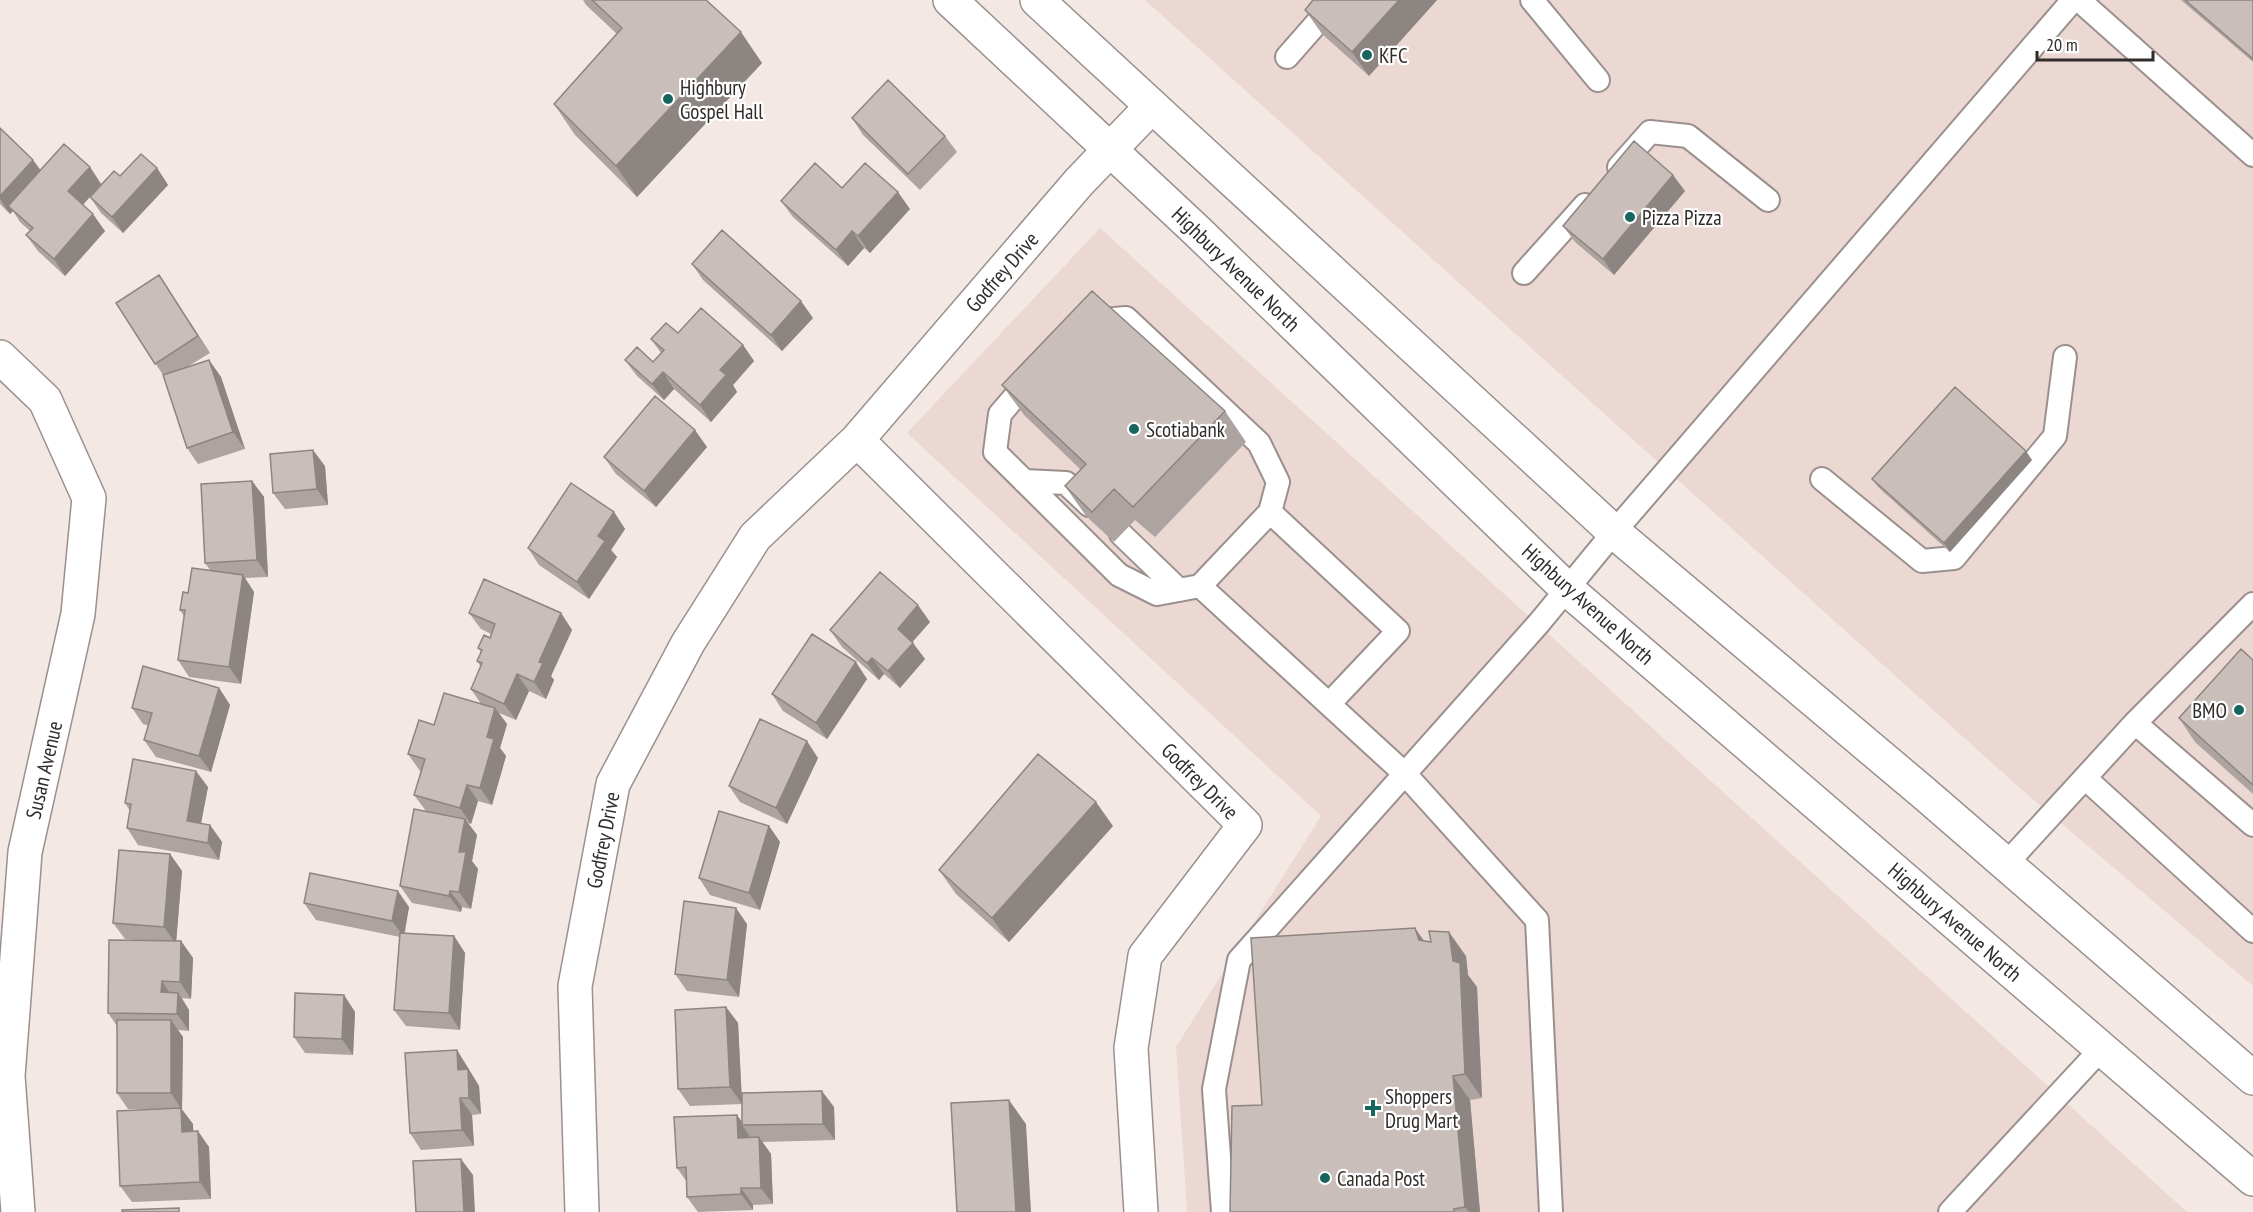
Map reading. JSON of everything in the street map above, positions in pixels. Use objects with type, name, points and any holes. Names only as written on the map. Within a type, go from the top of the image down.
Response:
[{"type":"main road","name":"Highbury Avenue North","points":[[950,0],[1110,150],[1568,589],[2253,1179]]},
{"type":"main road","points":[[1037,0],[1614,532],[2006,864],[2253,1078]]},
{"type":"main road","name":"Godfrey Drive","points":[[582,1212],[575,986],[613,784],[688,643],[755,537],[857,440],[1079,182],[1151,107]]},
{"type":"main road","name":"Susan Avenue","points":[[0,357],[45,400],[89,498],[78,614],[25,852],[8,1076],[18,1212]]},
{"type":"main road","name":"Godfrey Drive","points":[[857,440],[1245,825],[1145,956],[1131,1048],[1141,1212]]},
{"type":"lane","points":[[1287,57],[1336,0]]},
{"type":"lane","points":[[1532,0],[1598,80]]},
{"type":"lane","points":[[1223,1212],[1214,1089],[1239,960],[1568,589],[1614,532],[2073,0]]},
{"type":"lane","points":[[2079,0],[2253,155]]},
{"type":"lane","points":[[1524,273],[1650,132],[1688,136],[1768,200]]},
{"type":"lane","points":[[1044,364],[1000,414],[994,452],[1119,575],[1157,594],[1190,588],[1270,512],[1278,482],[1259,443],[1126,318],[1095,320],[1075,332]]},
{"type":"lane","points":[[1822,479],[1922,561],[1954,558],[2055,436],[2065,357]]},
{"type":"lane","points":[[1024,481],[1066,483],[1093,509]]},
{"type":"lane","points":[[1270,512],[1398,631],[1329,704]]},
{"type":"lane","points":[[1121,534],[1190,588],[1329,704],[1405,774],[1537,920],[1551,1212]]},
{"type":"lane","points":[[2006,864],[2135,723],[2253,604]]},
{"type":"lane","points":[[2135,723],[2253,825]]},
{"type":"lane","points":[[2085,778],[2253,930]]},
{"type":"lane","points":[[1950,1212],[2102,1048]]},
{"type":"shaded area","points":[[1145,0],[2253,0],[2253,986],[2022,790]]},
{"type":"shaded area","points":[[1100,228],[2187,1212],[1187,1212],[1176,1047],[1321,816],[907,433]]},
{"type":"building","name":"Highbury Gospel Hall","points":[[592,0],[706,0],[741,32],[616,166],[554,104],[622,28]]},
{"type":"building","points":[[1313,0],[1399,0],[1352,52],[1305,10]]},
{"type":"building","points":[[2185,0],[2253,0],[2253,59]]},
{"type":"building","points":[[888,80],[945,136],[908,174],[852,118]]},
{"type":"building","points":[[0,128],[33,160],[0,196]]},
{"type":"building","points":[[1634,141],[1673,175],[1603,259],[1563,226]]},
{"type":"building","points":[[64,144],[90,167],[68,191],[93,214],[54,259],[26,235],[33,228],[8,206]]},
{"type":"building","points":[[141,154],[157,168],[112,217],[90,197],[114,171],[120,176]]},
{"type":"building","points":[[815,163],[842,188],[865,163],[898,192],[858,236],[852,231],[836,250],[781,201]]},
{"type":"building","points":[[722,230],[801,301],[771,335],[692,264]]},
{"type":"building","points":[[159,275],[198,336],[155,364],[116,303]]},
{"type":"building","name":"Scotiabank","points":[[1092,291],[1225,411],[1133,507],[1114,489],[1092,512],[1065,486],[1086,464],[1002,385]]},
{"type":"building","points":[[701,308],[743,345],[720,370],[726,375],[700,405],[663,372],[652,384],[625,360],[637,347],[653,362],[664,350],[651,339],[666,323],[678,333]]},
{"type":"building","points":[[209,360],[233,432],[187,448],[163,375]]},
{"type":"building","points":[[1955,387],[2026,451],[1944,543],[1872,479]]},
{"type":"building","points":[[655,396],[695,430],[644,491],[604,457]]},
{"type":"building","points":[[313,450],[317,489],[273,493],[270,454]]},
{"type":"building","points":[[252,481],[257,560],[205,563],[201,484]]},
{"type":"building","points":[[571,483],[614,512],[598,536],[605,541],[577,582],[528,548]]},
{"type":"building","points":[[192,568],[243,575],[229,667],[178,660],[185,610],[180,610],[183,592],[188,593]]},
{"type":"building","points":[[880,572],[918,605],[898,629],[913,643],[888,671],[872,658],[867,663],[830,630]]},
{"type":"building","points":[[484,579],[561,613],[539,662],[543,663],[534,682],[517,674],[504,704],[471,689],[482,663],[477,661],[482,650],[478,648],[484,635],[490,638],[495,624],[469,613]]},
{"type":"building","points":[[812,634],[856,662],[816,723],[772,694]]},
{"type":"building","points":[[2241,649],[2253,660],[2253,785],[2179,718]]},
{"type":"building","points":[[143,666],[219,688],[199,756],[144,740],[152,713],[132,708]]},
{"type":"building","points":[[444,693],[495,708],[487,737],[494,739],[480,788],[467,785],[460,808],[414,795],[425,759],[408,754],[419,720],[434,725]]},
{"type":"building","points":[[760,719],[807,741],[776,808],[729,786]]},
{"type":"building","points":[[1038,754],[1096,802],[992,918],[939,870]]},
{"type":"building","points":[[133,759],[196,771],[187,821],[210,825],[208,843],[127,828],[131,804],[125,803]]},
{"type":"building","points":[[414,809],[465,819],[459,852],[466,852],[459,892],[450,891],[449,896],[400,886]]},
{"type":"building","points":[[719,811],[769,826],[749,893],[699,878]]},
{"type":"building","points":[[119,850],[170,854],[164,927],[113,923]]},
{"type":"building","points":[[310,873],[398,891],[392,921],[304,903]]},
{"type":"building","points":[[684,901],[736,908],[727,980],[675,974]]},
{"type":"building","points":[[1415,928],[1419,940],[1431,942],[1429,931],[1449,932],[1453,961],[1460,963],[1465,1074],[1453,1076],[1465,1207],[1454,1209],[1454,1212],[1230,1212],[1232,1106],[1262,1105],[1251,938]]},
{"type":"building","points":[[400,933],[454,936],[449,1013],[394,1010]]},
{"type":"building","points":[[109,940],[181,941],[180,982],[162,981],[161,992],[178,993],[177,1014],[108,1013]]},
{"type":"building","points":[[295,993],[344,995],[342,1039],[294,1037]]},
{"type":"building","points":[[726,1007],[730,1087],[678,1089],[675,1010]]},
{"type":"building","points":[[117,1020],[171,1020],[171,1093],[117,1093]]},
{"type":"building","points":[[457,1050],[458,1070],[468,1069],[469,1098],[460,1098],[462,1130],[410,1133],[405,1053]]},
{"type":"building","points":[[822,1091],[823,1124],[742,1125],[742,1093]]},
{"type":"building","points":[[1009,1100],[1016,1212],[957,1212],[951,1103]]},
{"type":"building","points":[[181,1108],[182,1132],[198,1131],[200,1182],[120,1186],[117,1111]]},
{"type":"building","points":[[737,1115],[738,1138],[759,1137],[761,1188],[741,1188],[741,1194],[687,1197],[686,1167],[677,1168],[674,1117]]},
{"type":"building","points":[[461,1159],[464,1212],[416,1212],[413,1161]]},
{"type":"building","points":[[179,1208],[179,1212],[122,1212],[122,1210]]},
{"type":"place","name":"KFC","points":[[1367,55]]},
{"type":"place","name":"Highbury Gospel Hall","points":[[668,99]]},
{"type":"place","name":"Pizza Pizza","points":[[1630,217]]},
{"type":"place","name":"Scotiabank","points":[[1134,429]]},
{"type":"place","name":"BMO","points":[[2239,710]]},
{"type":"place","name":"Shoppers Drug Mart","points":[[1373,1108]]},
{"type":"place","name":"Canada Post","points":[[1325,1178]]}]
